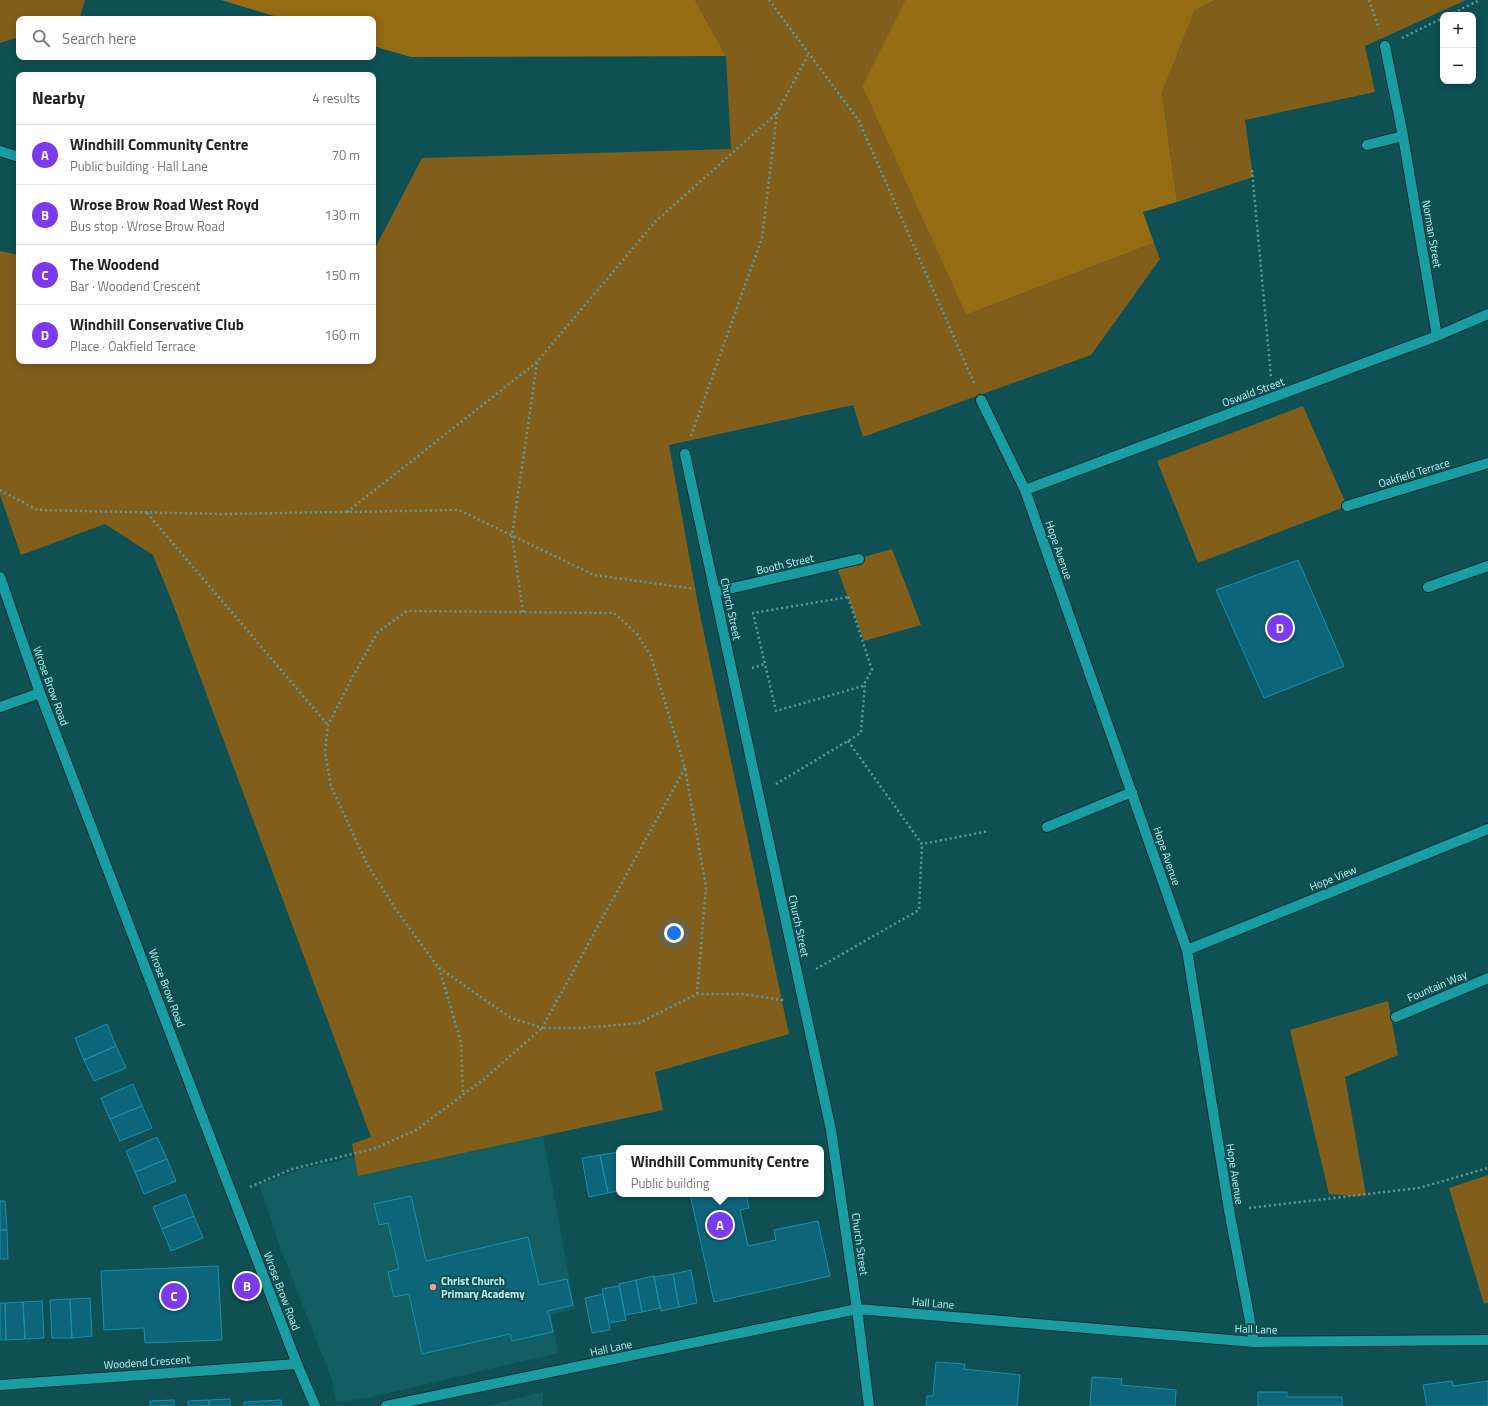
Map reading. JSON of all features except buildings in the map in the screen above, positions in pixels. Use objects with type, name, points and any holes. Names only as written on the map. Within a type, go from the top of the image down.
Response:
[{"type":"street","name":"Norman Street","points":[[1385,46],[1403,136],[1437,336]]},
{"type":"street","points":[[1367,145],[1403,136]]},
{"type":"street","points":[[0,151],[16,155]]},
{"type":"street","name":"Oswald Street","points":[[1025,490],[1437,336],[1488,314]]},
{"type":"street","name":"Hope Avenue","points":[[981,400],[1025,490],[1187,950],[1229,1210],[1254,1342]]},
{"type":"street","name":"Church Street","points":[[685,454],[831,1130],[857,1309],[869,1406]]},
{"type":"street","name":"Oakfield Terrace","points":[[1347,506],[1488,463]]},
{"type":"street","name":"Booth Street","points":[[715,592],[859,559]]},
{"type":"street","points":[[1428,588],[1488,566]]},
{"type":"street","name":"Wrose Brow Road","points":[[0,577],[40,693],[233,1194],[296,1364],[315,1406]]},
{"type":"street","points":[[0,707],[40,693]]},
{"type":"street","points":[[1047,827],[1132,792]]},
{"type":"street","name":"Hope View","points":[[1187,950],[1488,829]]},
{"type":"street","name":"Fountain Way","points":[[1396,1017],[1488,978]]},
{"type":"street","name":"Hall Lane","points":[[386,1406],[857,1309],[1254,1342],[1488,1340]]},
{"type":"street","name":"Woodend Crescent","points":[[0,1385],[296,1364]]},
{"type":"path","points":[[770,0],[859,121],[981,400]]},
{"type":"path","points":[[1369,0],[1385,46],[1440,19]]},
{"type":"path","points":[[1455,12],[1480,0]]},
{"type":"path","points":[[346,512],[537,362],[655,222],[777,113],[809,53]]},
{"type":"path","points":[[685,454],[762,238],[777,113]]},
{"type":"path","points":[[1252,170],[1272,398]]},
{"type":"path","points":[[524,612],[512,536],[537,362]]},
{"type":"path","points":[[0,490],[37,510],[223,514],[459,510],[594,575],[715,592]]},
{"type":"path","points":[[147,513],[328,725]]},
{"type":"path","points":[[758,794],[861,733],[865,682],[872,670],[848,597],[753,613],[776,711],[863,686],[865,682]]},
{"type":"path","points":[[697,994],[706,886],[685,768],[651,656],[637,634],[614,613],[407,611],[378,632],[328,725],[325,752],[330,786],[367,864],[397,911],[438,967],[511,1018],[542,1028],[583,1028],[639,1023],[697,994],[742,994],[803,1003]]},
{"type":"path","points":[[798,979],[918,910],[922,844],[848,741]]},
{"type":"path","points":[[233,1194],[292,1169],[376,1148],[416,1130],[483,1080],[542,1028],[685,768]]},
{"type":"path","points":[[922,844],[989,830]]},
{"type":"path","points":[[438,967],[461,1042],[463,1095]]},
{"type":"path","points":[[1229,1210],[1419,1188],[1488,1168]]},
{"type":"shaded area","points":[[0,0],[85,0],[80,16],[16,16],[16,38],[0,43]]},
{"type":"shaded area","points":[[221,0],[695,0],[726,56],[411,57],[376,47],[376,16],[274,16]]},
{"type":"shaded area","points":[[695,0],[905,0],[862,86],[966,315],[1154,243],[1160,259],[1091,355],[863,437],[853,405],[669,445],[699,610],[789,1034],[655,1072],[663,1110],[358,1176],[352,1144],[371,1137],[173,604],[153,555],[105,524],[21,555],[0,495],[0,251],[16,254],[16,364],[376,364],[376,246],[422,158],[731,149],[726,56]]},
{"type":"shaded area","points":[[905,0],[1216,0],[1195,10],[1162,93],[1177,202],[1143,212],[1154,243],[966,315],[862,86]]},
{"type":"shaded area","points":[[1216,0],[1466,0],[1365,46],[1375,92],[1245,120],[1253,177],[1177,202],[1162,93],[1195,10]]},
{"type":"shaded area","points":[[1303,406],[1347,506],[1198,563],[1157,461]]},
{"type":"shaded area","points":[[892,549],[921,625],[864,641],[836,565]]},
{"type":"shaded area","points":[[1388,1001],[1398,1055],[1345,1077],[1366,1195],[1353,1196],[1329,1194],[1290,1030]]},
{"type":"shaded area","name":"Christ Church Primary Academy","points":[[543,1136],[575,1309],[551,1315],[558,1353],[368,1398],[336,1402],[332,1380],[280,1247],[260,1185],[300,1169],[355,1157],[359,1176]]},
{"type":"shaded area","points":[[1488,1175],[1488,1303],[1484,1304],[1449,1188]]},
{"type":"shaded area","points":[[543,1392],[543,1406],[487,1406]]},
{"type":"place","name":"Windhill Conservative Club","points":[[1280,628]]},
{"type":"place","name":"Windhill Community Centre","points":[[720,1225]]},
{"type":"place","name":"Wrose Brow Road West Royd","points":[[247,1286]]},
{"type":"place","name":"Christ Church Primary Academy","points":[[433,1287]]},
{"type":"place","name":"The Woodend","points":[[174,1296]]}]
